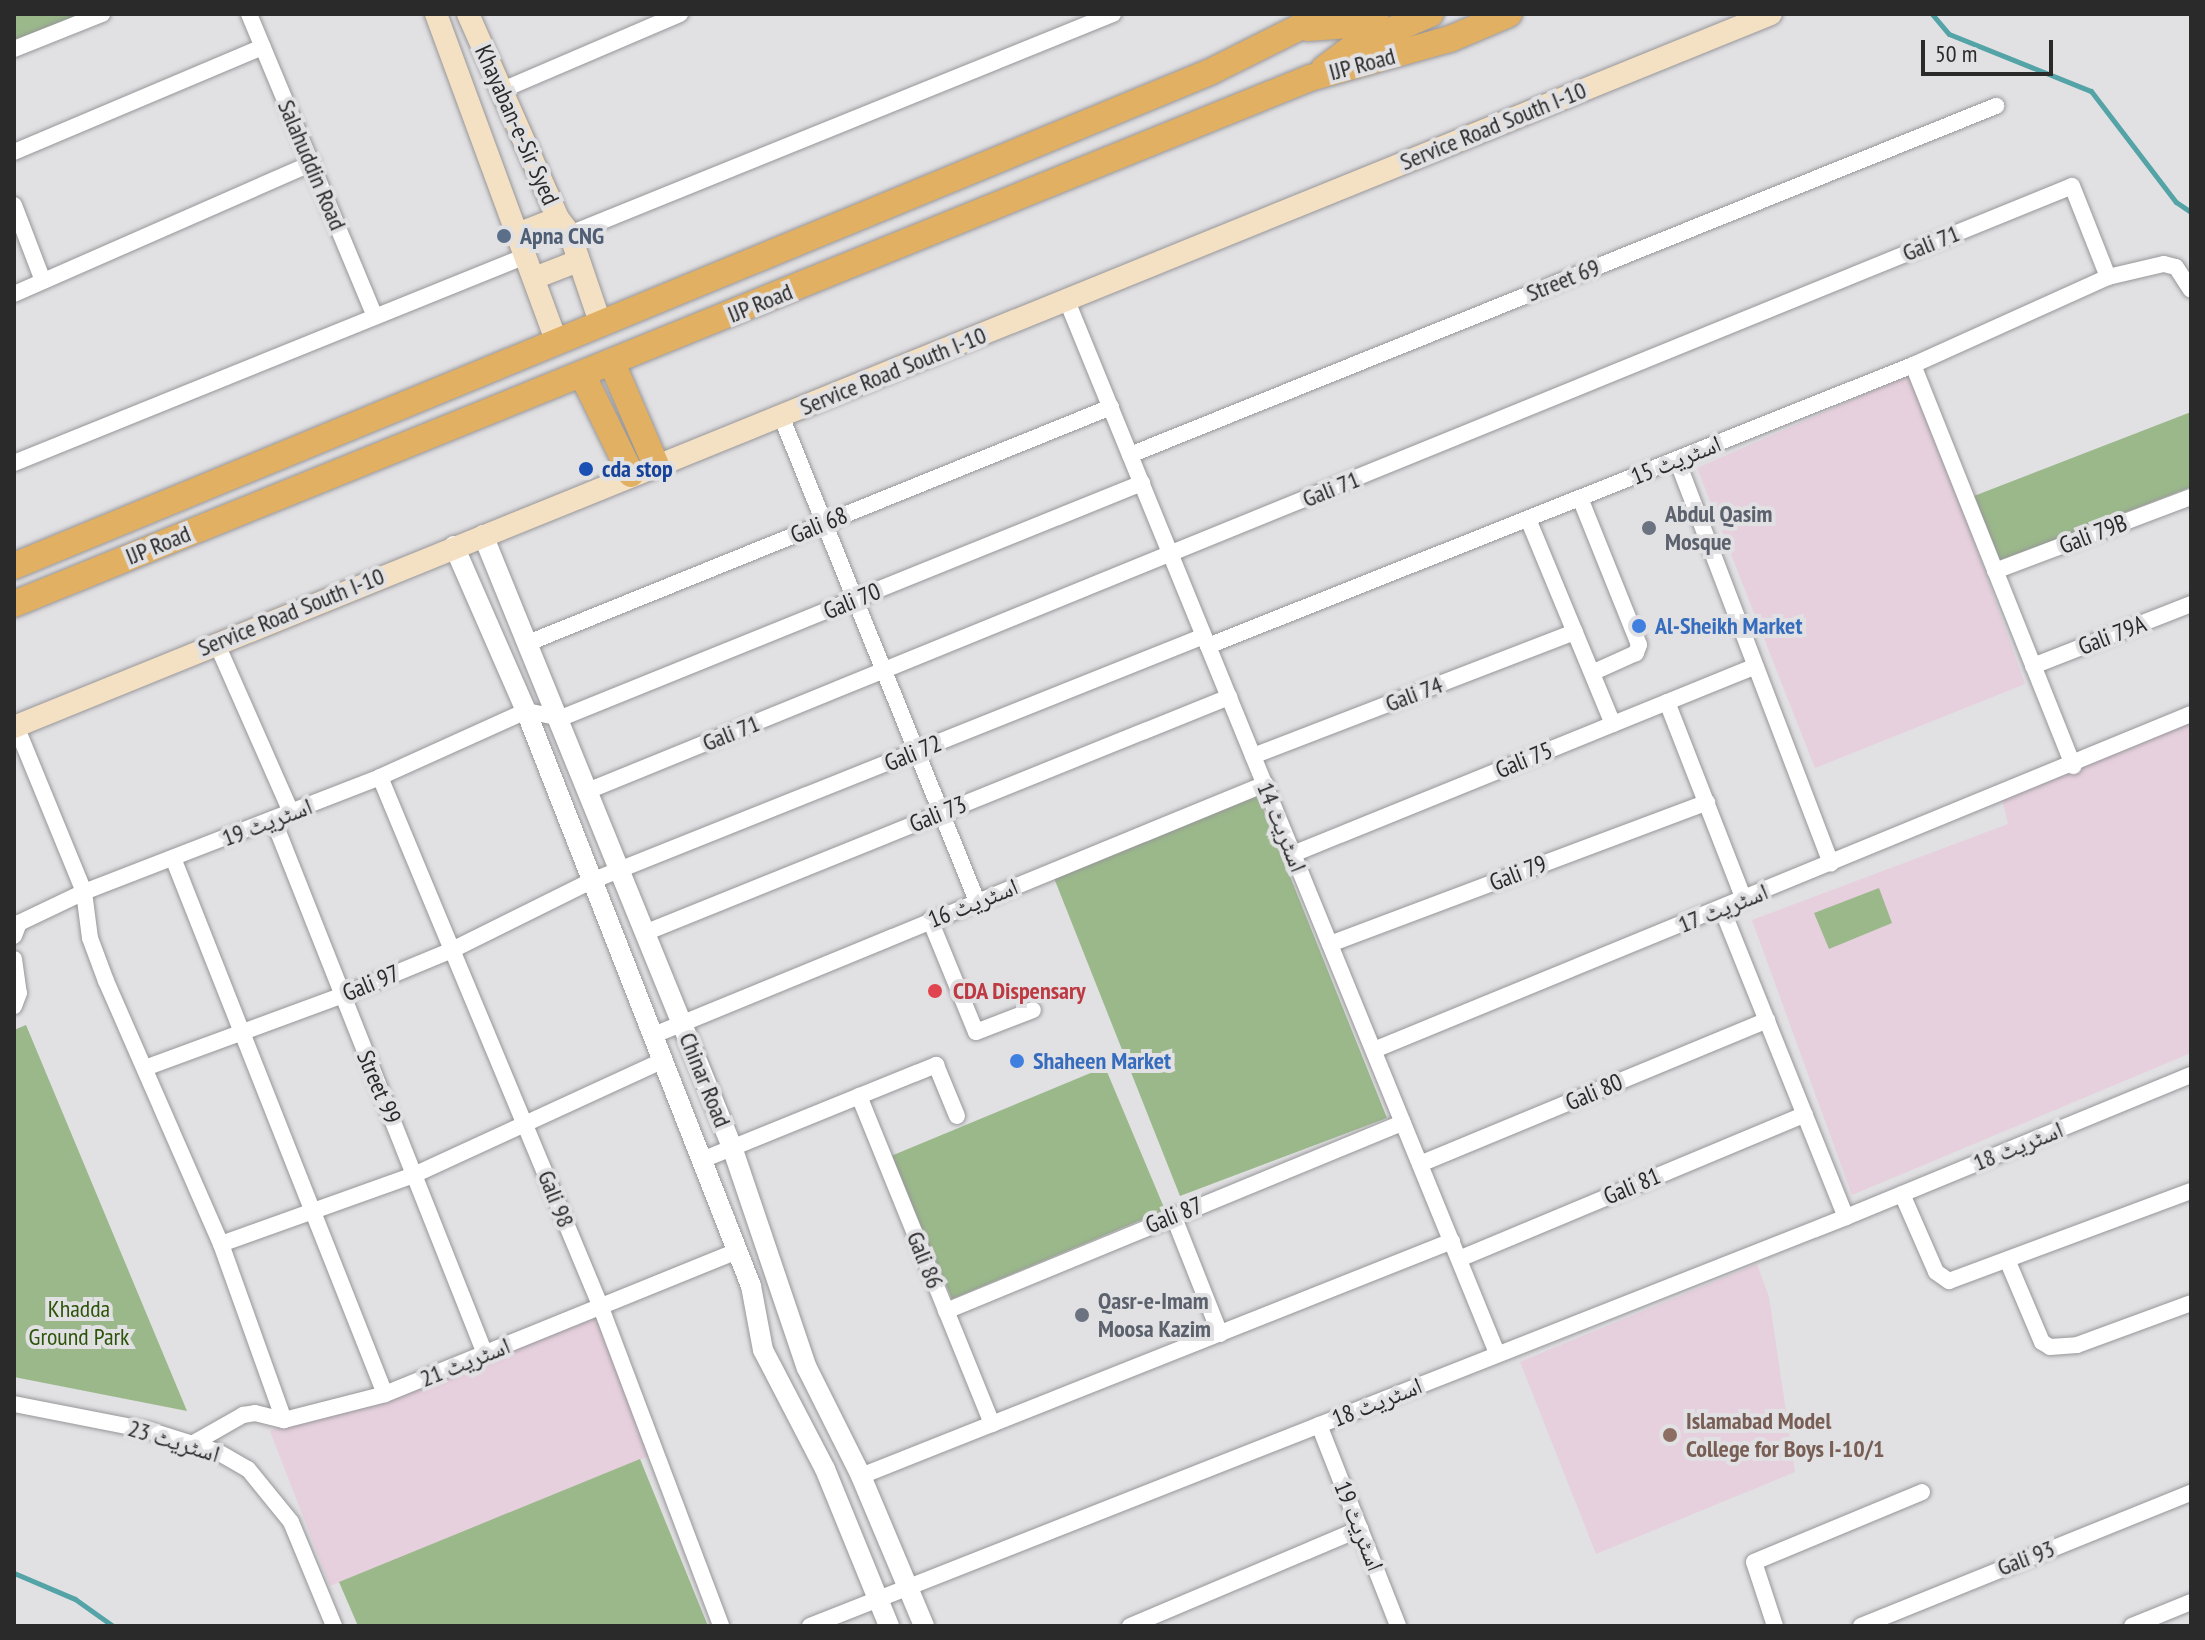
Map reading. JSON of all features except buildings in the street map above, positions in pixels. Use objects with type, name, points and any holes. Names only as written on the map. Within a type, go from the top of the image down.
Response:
[{"type":"highway","name":"IJP Road","points":[[14,566],[1210,72],[1326,14]]},
{"type":"highway","points":[[1299,29],[1350,25],[1376,14]]},
{"type":"highway","points":[[1310,78],[1355,46],[1430,14]]},
{"type":"highway","name":"IJP Road","points":[[14,604],[583,376],[1310,78],[1450,39],[1509,14]]},
{"type":"highway","points":[[612,363],[656,465]]},
{"type":"highway","points":[[583,376],[631,474]]},
{"type":"main road","name":"Khayaban-e-Sir Syed","points":[[436,14],[537,277],[557,342]]},
{"type":"main road","name":"Khayaban-e-Sir Syed","points":[[468,14],[500,91],[564,226],[601,325]]},
{"type":"main road","name":"Service Road South I-10","points":[[15,727],[216,642],[1067,301],[1771,14]]},
{"type":"main road","points":[[520,233],[564,226]]},
{"type":"main road","points":[[537,277],[578,261]]},
{"type":"street","points":[[14,49],[102,14]]},
{"type":"street","name":"Salahuddin Road","points":[[249,14],[375,316]]},
{"type":"street","points":[[500,91],[680,14]]},
{"type":"street","points":[[1064,14],[1072,31]]},
{"type":"street","points":[[564,226],[1113,14]]},
{"type":"street","points":[[14,152],[263,47]]},
{"type":"street","name":"Street 69","points":[[1130,455],[1996,106]]},
{"type":"street","points":[[14,294],[312,163]]},
{"type":"street","name":"Gali 71","points":[[590,790],[2072,186],[2108,277]]},
{"type":"street","points":[[14,205],[43,281]]},
{"type":"street","points":[[14,463],[528,255]]},
{"type":"street","name":"اسٹریٹ 15","points":[[1206,641],[1528,519],[1913,365],[2108,277],[2141,266],[2176,267],[2191,290]]},
{"type":"street","name":"اسٹریٹ 14","points":[[1067,301],[1497,1353]]},
{"type":"street","points":[[1913,365],[2073,766],[2191,714]]},
{"type":"street","name":"Gali 68","points":[[528,643],[1111,407]]},
{"type":"street","points":[[781,416],[822,524],[977,901]]},
{"type":"street","points":[[1677,460],[1831,864]]},
{"type":"street","name":"Gali 70","points":[[561,718],[1142,483]]},
{"type":"street","name":"Gali 79B","points":[[1995,571],[2191,497]]},
{"type":"street","points":[[1580,498],[1639,645],[1636,653],[1592,673]]},
{"type":"street","points":[[1528,519],[1613,724]]},
{"type":"street","name":"Chinar Road","points":[[483,535],[561,718],[732,1147],[807,1368],[861,1476],[924,1626]]},
{"type":"street","name":"Chinar Road","points":[[454,546],[526,711],[589,882],[654,1035],[735,1252],[751,1286],[763,1350],[825,1469],[889,1626]]},
{"type":"street","name":"Gali 79A","points":[[2033,666],[2191,604]]},
{"type":"street","name":"Gali 74","points":[[1253,756],[1575,632]]},
{"type":"street","name":"Gali 72","points":[[589,882],[1206,641]]},
{"type":"street","points":[[216,642],[291,812]]},
{"type":"street","name":"Gali 75","points":[[1293,854],[1755,666]]},
{"type":"street","name":"Gali 73","points":[[647,932],[1229,697]]},
{"type":"street","points":[[1667,702],[1744,900]]},
{"type":"street","points":[[526,711],[561,718]]},
{"type":"street","name":"اسٹریٹ 19","points":[[14,936],[19,923],[84,892],[380,777],[526,711]]},
{"type":"street","points":[[15,727],[84,892],[90,938],[221,1244],[284,1420]]},
{"type":"street","name":"اسٹریٹ 17","points":[[1374,1050],[2073,766]]},
{"type":"street","name":"Gali 98","points":[[380,777],[600,1305],[721,1626]]},
{"type":"street","name":"اسٹریٹ 16","points":[[654,1035],[681,1021],[1265,784]]},
{"type":"street","name":"Gali 79","points":[[1330,944],[1707,802]]},
{"type":"street","name":"Street 99","points":[[273,819],[485,1354]]},
{"type":"street","points":[[173,858],[316,1210],[385,1394]]},
{"type":"street","name":"Gali 97","points":[[145,1068],[341,996],[452,950],[589,882]]},
{"type":"street","points":[[1722,909],[1846,1217]]},
{"type":"street","points":[[930,920],[976,1032],[1033,1010]]},
{"type":"street","points":[[14,959],[19,993],[14,1006]]},
{"type":"street","name":"Gali 80","points":[[1420,1164],[1767,1020]]},
{"type":"street","points":[[221,1244],[416,1174],[662,1061]]},
{"type":"street","points":[[702,1160],[936,1065],[957,1116]]},
{"type":"street","name":"اسٹریٹ 18","points":[[810,1626],[909,1590],[1497,1353],[1846,1217],[2191,1075]]},
{"type":"street","name":"Gali 86","points":[[859,1096],[992,1424]]},
{"type":"street","name":"Gali 81","points":[[1459,1259],[1805,1114]]},
{"type":"street","name":"Gali 87","points":[[946,1311],[1173,1215],[1403,1123]]},
{"type":"street","points":[[1902,1194],[1942,1279],[1958,1279],[2191,1191]]},
{"type":"street","points":[[1173,1215],[1220,1334]]},
{"type":"street","points":[[861,1476],[1452,1241]]},
{"type":"street","name":"اسٹریٹ 21","points":[[192,1444],[243,1415],[255,1413],[284,1420],[385,1394],[735,1252]]},
{"type":"street","points":[[2008,1262],[2042,1342],[2050,1347],[2077,1345],[2191,1303]]},
{"type":"street","name":"اسٹریٹ 23","points":[[14,1404],[192,1444],[248,1469],[291,1522],[334,1626]]},
{"type":"street","name":"اسٹریٹ 19","points":[[1319,1425],[1398,1626]]},
{"type":"street","points":[[1775,1626],[1754,1562],[1922,1492]]},
{"type":"street","name":"Gali 93","points":[[1861,1626],[2191,1493]]},
{"type":"street","points":[[1130,1626],[1360,1529]]},
{"type":"street","points":[[2132,1626],[2191,1602]]},
{"type":"shaded area","points":[[1914,373],[2025,684],[1815,768],[1697,468]]},
{"type":"shaded area","points":[[2191,717],[2191,1053],[1852,1195],[1752,920],[2008,824],[2000,790]]},
{"type":"shaded area","name":"Islamabad Model College for Boys I-10/1","points":[[1757,1264],[1769,1297],[1795,1472],[1596,1554],[1520,1362]]},
{"type":"shaded area","points":[[592,1306],[649,1456],[330,1586],[270,1431]]},
{"type":"green space","points":[[14,14],[72,14],[76,25],[14,49]]},
{"type":"green space","points":[[2191,412],[2191,487],[2000,561],[1974,496]]},
{"type":"green space","points":[[1255,789],[1387,1118],[1180,1196],[1054,878]]},
{"type":"green space","points":[[1879,888],[1892,923],[1829,949],[1814,913]]},
{"type":"green space","name":"Khadda Ground Park","points":[[26,1025],[187,1411],[14,1377],[14,1030]]},
{"type":"green space","points":[[1105,1067],[1165,1210],[952,1299],[891,1156]]},
{"type":"green space","points":[[640,1459],[708,1626],[358,1626],[339,1582]]},
{"type":"waterway","points":[[1932,14],[1949,34],[2091,91],[2176,202],[2191,212]]},
{"type":"waterway","points":[[14,1573],[75,1599],[113,1626]]},
{"type":"place","name":"Apna CNG","points":[[504,236]]},
{"type":"place","name":"cda stop","points":[[586,469]]},
{"type":"place","name":"Abdul Qasim Mosque","points":[[1649,528]]},
{"type":"place","name":"Al-Sheikh Market","points":[[1639,626]]},
{"type":"place","name":"CDA Dispensary","points":[[935,991]]},
{"type":"place","name":"Shaheen Market","points":[[1017,1061]]},
{"type":"place","name":"Qasr-e-Imam Moosa Kazim","points":[[1082,1315]]},
{"type":"place","name":"Islamabad Model College for Boys I-10/1","points":[[1670,1435]]}]
